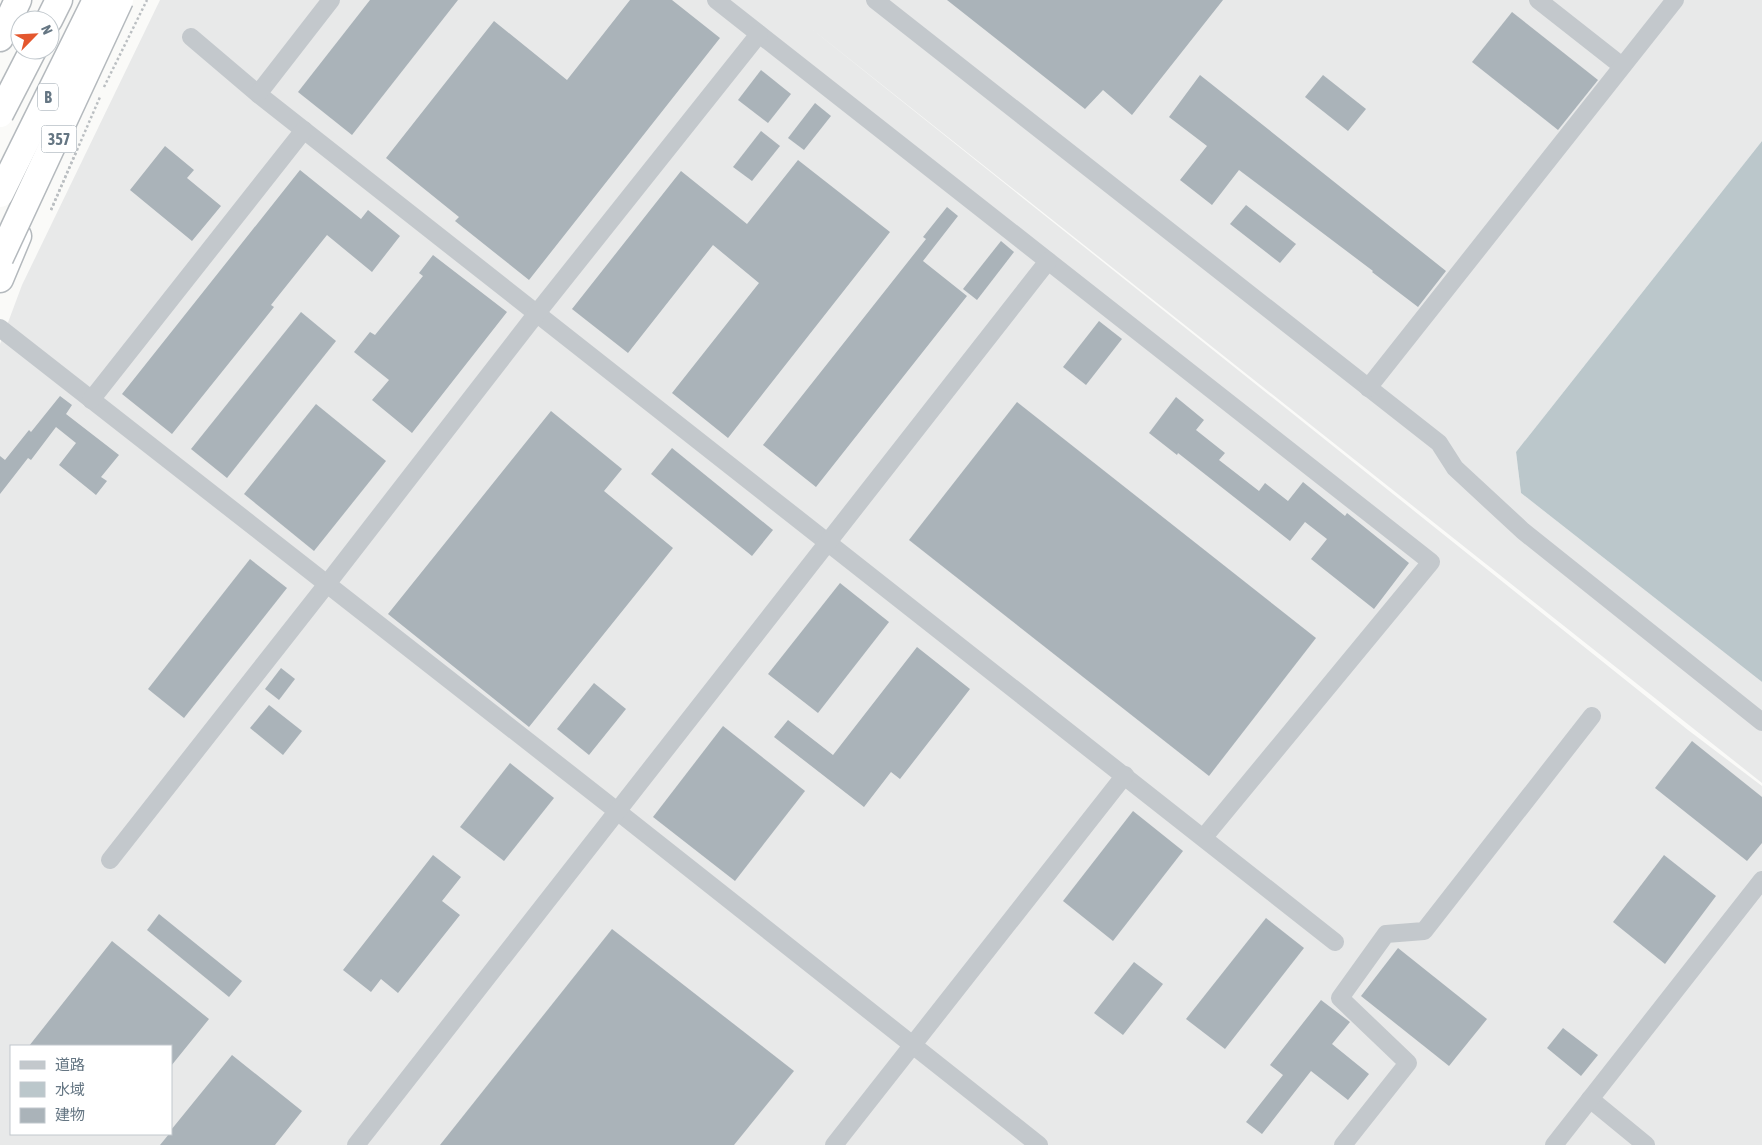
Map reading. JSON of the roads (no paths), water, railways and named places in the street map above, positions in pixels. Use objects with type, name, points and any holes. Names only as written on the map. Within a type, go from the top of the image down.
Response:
[{"type":"highway","points":[[0,38],[18,0]]},
{"type":"highway","name":"B","points":[[0,194],[96,0]]},
{"type":"highway","points":[[0,258],[121,0]]},
{"type":"highway","name":"357","points":[[0,279],[105,28],[121,0]]},
{"type":"highway","points":[[0,57],[10,40]]},
{"type":"highway","name":"B","points":[[0,114],[28,60]]},
{"type":"lane","points":[[258,94],[331,0]]},
{"type":"lane","points":[[716,0],[1431,562],[1204,837]]},
{"type":"lane","points":[[875,0],[1438,443],[1455,468],[1523,531],[1762,722]]},
{"type":"lane","points":[[1538,0],[1622,66]]},
{"type":"lane","points":[[1368,388],[1675,0]]},
{"type":"lane","points":[[110,860],[327,584],[537,312],[759,34]]},
{"type":"lane","points":[[191,37],[258,94],[1335,942]]},
{"type":"lane","points":[[91,400],[304,130]]},
{"type":"lane","points":[[356,1145],[1048,261]]},
{"type":"lane","points":[[0,328],[617,811],[1039,1145]]},
{"type":"lane","points":[[1343,1145],[1408,1063],[1340,998],[1386,934],[1424,931],[1592,716]]},
{"type":"lane","points":[[834,1145],[1125,775]]},
{"type":"lane","points":[[1554,1145],[1762,880]]},
{"type":"lane","points":[[1590,1099],[1646,1145]]},
{"type":"water","points":[[1762,141],[1762,682],[1521,493],[1516,452]]}]
